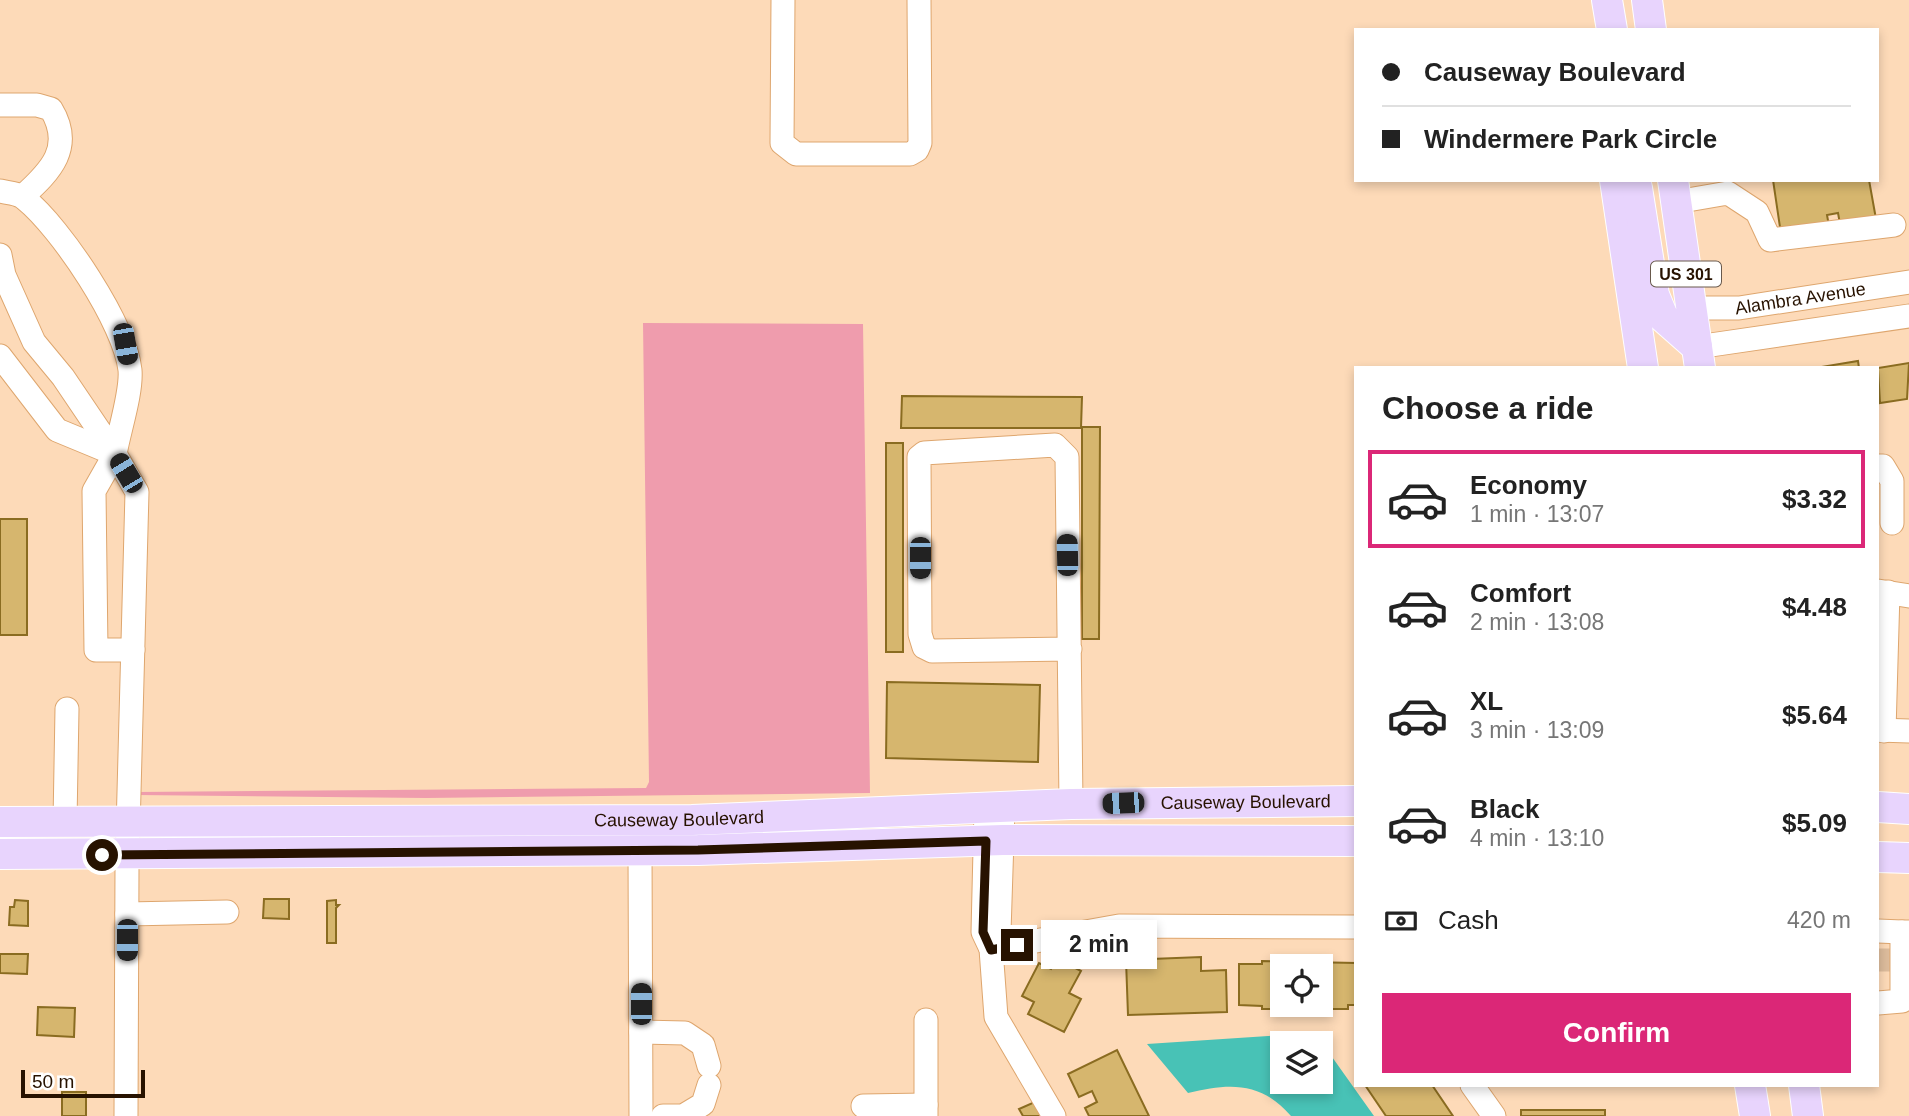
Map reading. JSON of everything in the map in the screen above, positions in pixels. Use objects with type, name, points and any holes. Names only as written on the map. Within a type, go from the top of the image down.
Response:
[{"type":"main road","points":[[1589,0],[1593,28]]},
{"type":"main road","points":[[1607,0],[1612,28]]},
{"type":"main road","points":[[1647,0],[1651,28]]},
{"type":"main road","name":"US 301","points":[[1615,182],[1643,366]]},
{"type":"main road","points":[[1636,182],[1654,295],[1663,317],[1698,357]]},
{"type":"main road","name":"US 301","points":[[1674,191],[1698,357]]},
{"type":"main road","name":"Causeway Boulevard","points":[[0,822],[692,820],[1071,804],[1354,801]]},
{"type":"main road","points":[[1879,807],[1909,809]]},
{"type":"main road","name":"Causeway Boulevard","points":[[0,855],[640,851],[995,840],[1354,841]]},
{"type":"main road","points":[[1879,857],[1909,858]]},
{"type":"main road","points":[[1750,1087],[1755,1116]]},
{"type":"main road","points":[[1804,1087],[1808,1116]]},
{"type":"street","points":[[783,0],[782,143],[796,154],[910,154],[917,150],[920,143],[919,0]]},
{"type":"street","points":[[0,105],[37,105],[51,109],[60,124],[57,159],[47,175],[23,196]]},
{"type":"street","points":[[0,191],[23,196],[43,217],[98,293],[125,344],[130,373],[115,454],[94,491],[96,650],[133,650]]},
{"type":"street","points":[[1674,191],[1728,193],[1756,212],[1770,240],[1894,225]]},
{"type":"street","points":[[0,254],[4,275],[34,342],[63,377],[137,492],[127,855],[126,1116]]},
{"type":"street","name":"Alambra Avenue","points":[[1691,308],[1739,308],[1909,282]]},
{"type":"street","name":"Alambra Avenue","points":[[1698,357],[1909,316]]},
{"type":"street","points":[[0,356],[57,430],[115,454]]},
{"type":"street","points":[[1070,649],[932,651],[925,648],[920,634],[919,457],[924,453],[1055,445],[1063,450],[1066,457],[1070,649],[1071,804]]},
{"type":"street","points":[[1879,466],[1884,466],[1892,481],[1893,523]]},
{"type":"street","points":[[1891,593],[1881,731],[1909,732]]},
{"type":"street","points":[[65,822],[67,709]]},
{"type":"street","points":[[995,808],[999,932],[991,950],[996,1017],[1054,1116]]},
{"type":"street","points":[[640,851],[641,1116]]},
{"type":"street","points":[[127,914],[227,912]]},
{"type":"street","points":[[991,950],[1119,926],[1354,927]]},
{"type":"street","points":[[1879,931],[1905,932],[1896,960],[1902,1001],[1879,1003]]},
{"type":"street","points":[[863,1106],[926,1110],[926,1020]]},
{"type":"street","points":[[641,1032],[685,1033],[703,1045],[709,1075],[703,1104],[683,1116],[663,1116]]},
{"type":"street","points":[[1473,1087],[1494,1116]]},
{"type":"shaded area","points":[[643,323],[863,324],[870,793],[426,798],[137,795],[137,792],[646,788],[649,782]]},
{"type":"water","points":[[1270,1036],[1270,1094],[1333,1094],[1333,1058],[1374,1116],[1291,1116],[1268,1096],[1244,1088],[1217,1087],[1188,1093],[1147,1044]]},
{"type":"building","points":[[1773,182],[1869,182],[1876,219],[1840,224],[1838,213],[1827,215],[1829,226],[1781,234]]},
{"type":"building","points":[[1858,361],[1859,366],[1827,366]]},
{"type":"building","points":[[1909,363],[1907,399],[1880,403],[1879,368]]},
{"type":"building","points":[[902,396],[1082,397],[1081,428],[901,428]]},
{"type":"building","points":[[1082,427],[1100,427],[1099,639],[1082,639]]},
{"type":"building","points":[[886,443],[903,443],[903,652],[886,652]]},
{"type":"building","points":[[0,519],[27,519],[27,635],[0,635]]},
{"type":"building","points":[[887,682],[1040,685],[1038,762],[886,758]]},
{"type":"building","points":[[264,899],[289,899],[289,919],[263,918]]},
{"type":"building","points":[[15,900],[28,901],[28,926],[9,925],[10,907],[14,907]]},
{"type":"building","points":[[336,900],[336,905],[339,905],[336,908],[336,943],[327,943],[327,901]]},
{"type":"building","points":[[0,954],[28,954],[27,974],[0,973]]},
{"type":"building","points":[[1201,957],[1201,971],[1226,970],[1227,1012],[1128,1015],[1126,960]]},
{"type":"building","points":[[1057,958],[1081,971],[1069,993],[1081,999],[1064,1032],[1028,1014],[1034,1002],[1022,996],[1039,963],[1051,969]]},
{"type":"building","points":[[1270,961],[1270,1009],[1239,1005],[1239,964]]},
{"type":"building","points":[[1333,963],[1354,963],[1354,1005],[1348,1005],[1348,1009],[1333,1009]]},
{"type":"building","points":[[38,1007],[75,1008],[74,1037],[37,1035]]},
{"type":"building","points":[[1117,1050],[1149,1116],[1089,1116],[1085,1108],[1097,1102],[1092,1091],[1079,1097],[1068,1074]]},
{"type":"building","points":[[1366,1087],[1433,1087],[1453,1116],[1386,1116]]},
{"type":"building","points":[[62,1092],[86,1092],[86,1116],[62,1116]]},
{"type":"building","points":[[1037,1101],[1044,1116],[1023,1116],[1019,1109]]},
{"type":"building","points":[[1521,1110],[1605,1110],[1605,1116],[1521,1116]]},
{"type":"tunnel","points":[[1879,960],[1890,960]]},
{"type":"route","points":[[102,855],[698,850],[986,841],[983,932],[991,950],[1017,945]]}]
